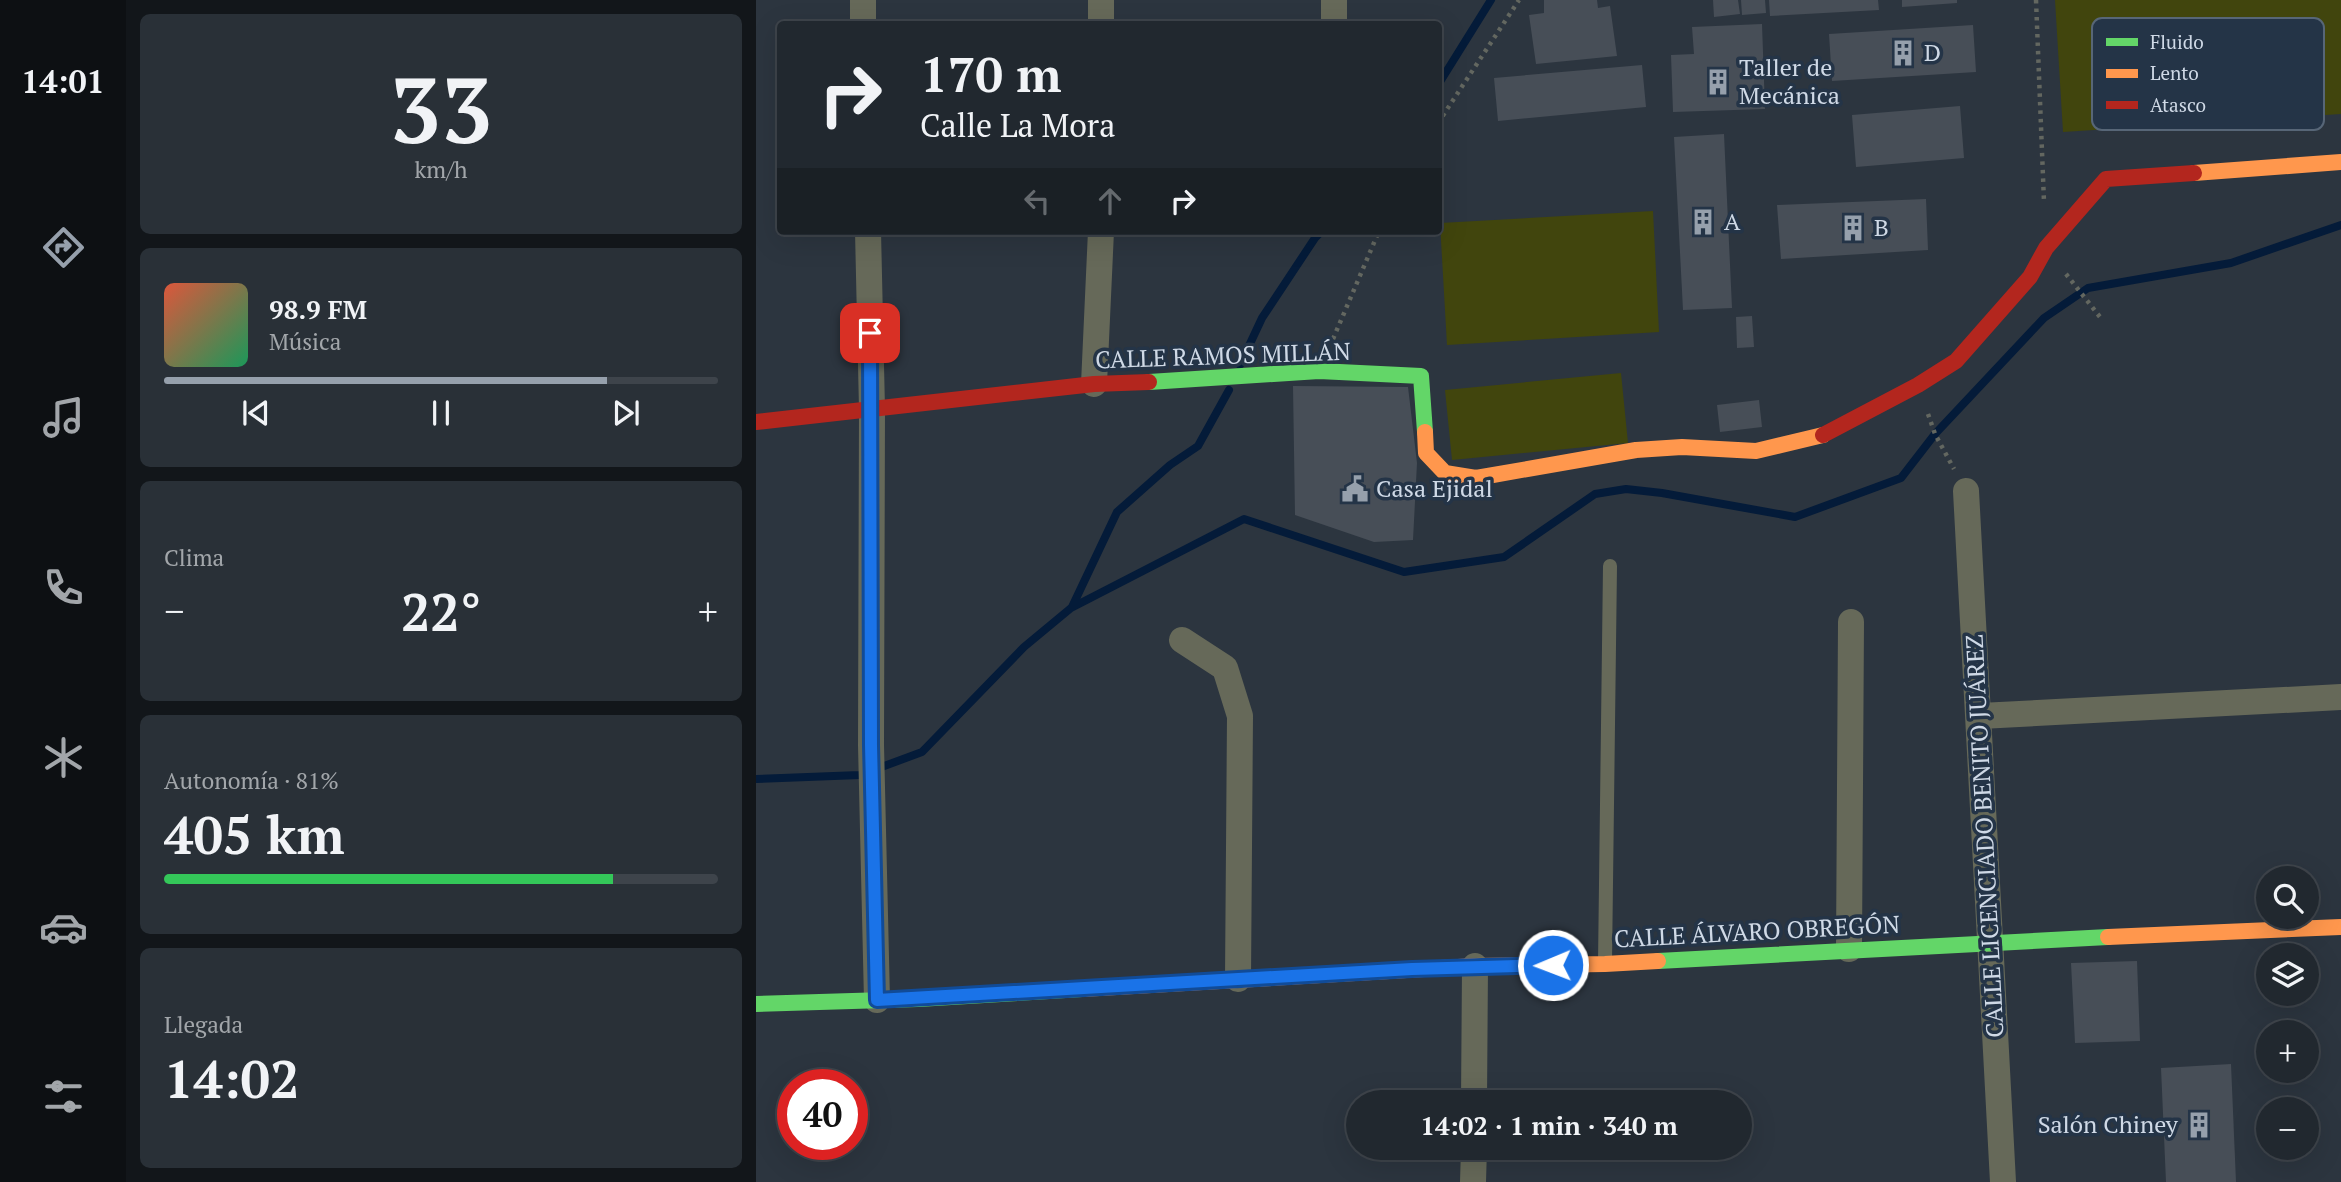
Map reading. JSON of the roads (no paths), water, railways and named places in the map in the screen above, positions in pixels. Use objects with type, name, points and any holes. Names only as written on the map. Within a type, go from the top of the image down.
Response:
[{"type":"street","points":[[863,0],[863,21]]},
{"type":"street","points":[[1101,0],[1101,21]]},
{"type":"street","points":[[1334,0],[1334,21]]},
{"type":"street","name":"CALLE RAMOS MILLÁN","points":[[756,422],[1094,384],[1218,379],[1319,371],[1421,376],[1426,453],[1445,473],[1476,478],[1636,450],[1682,447],[1756,450],[1818,438],[1919,385],[1956,361],[2030,277],[2046,248],[2106,179],[2341,162]]},
{"type":"street","points":[[868,235],[872,410],[871,745],[877,1000]]},
{"type":"street","points":[[1094,384],[1101,235]]},
{"type":"street","name":"CALLE LICENCIADO BENITO JUÁREZ","points":[[1966,491],[2003,1182]]},
{"type":"street","points":[[1849,949],[1851,622]]},
{"type":"street","points":[[1182,640],[1224,668],[1240,716],[1238,979]]},
{"type":"street","points":[[1980,716],[2341,697]]},
{"type":"street","name":"CALLE ÁLVARO OBREGÓN","points":[[756,1004],[877,1000],[1475,966],[1605,964],[1849,949],[2341,927]]},
{"type":"street","points":[[1474,1090],[1475,966]]},
{"type":"street","points":[[1474,1160],[1474,1182]]},
{"type":"lane","points":[[1605,964],[1610,566]]},
{"type":"waterway","points":[[1442,79],[1491,0]]},
{"type":"waterway","points":[[756,779],[860,775],[922,752],[1024,647],[1071,608],[1244,519],[1404,572],[1504,557],[1595,494],[1626,489],[1795,517],[1901,478],[1935,434],[2044,318],[2088,288],[2231,263],[2341,225]]},
{"type":"waterway","points":[[1240,365],[1262,318],[1318,235]]},
{"type":"waterway","points":[[1072,607],[1117,512],[1170,465],[1198,446],[1229,390]]},
{"type":"place","name":"D","points":[[1903,53]]},
{"type":"place","name":"Taller de Mecánica","points":[[1718,82]]},
{"type":"place","name":"A","points":[[1703,222]]},
{"type":"place","name":"B","points":[[1853,228]]},
{"type":"place","name":"Casa Ejidal","points":[[1355,489]]},
{"type":"place","name":"Salón Chiney","points":[[2199,1125]]}]
